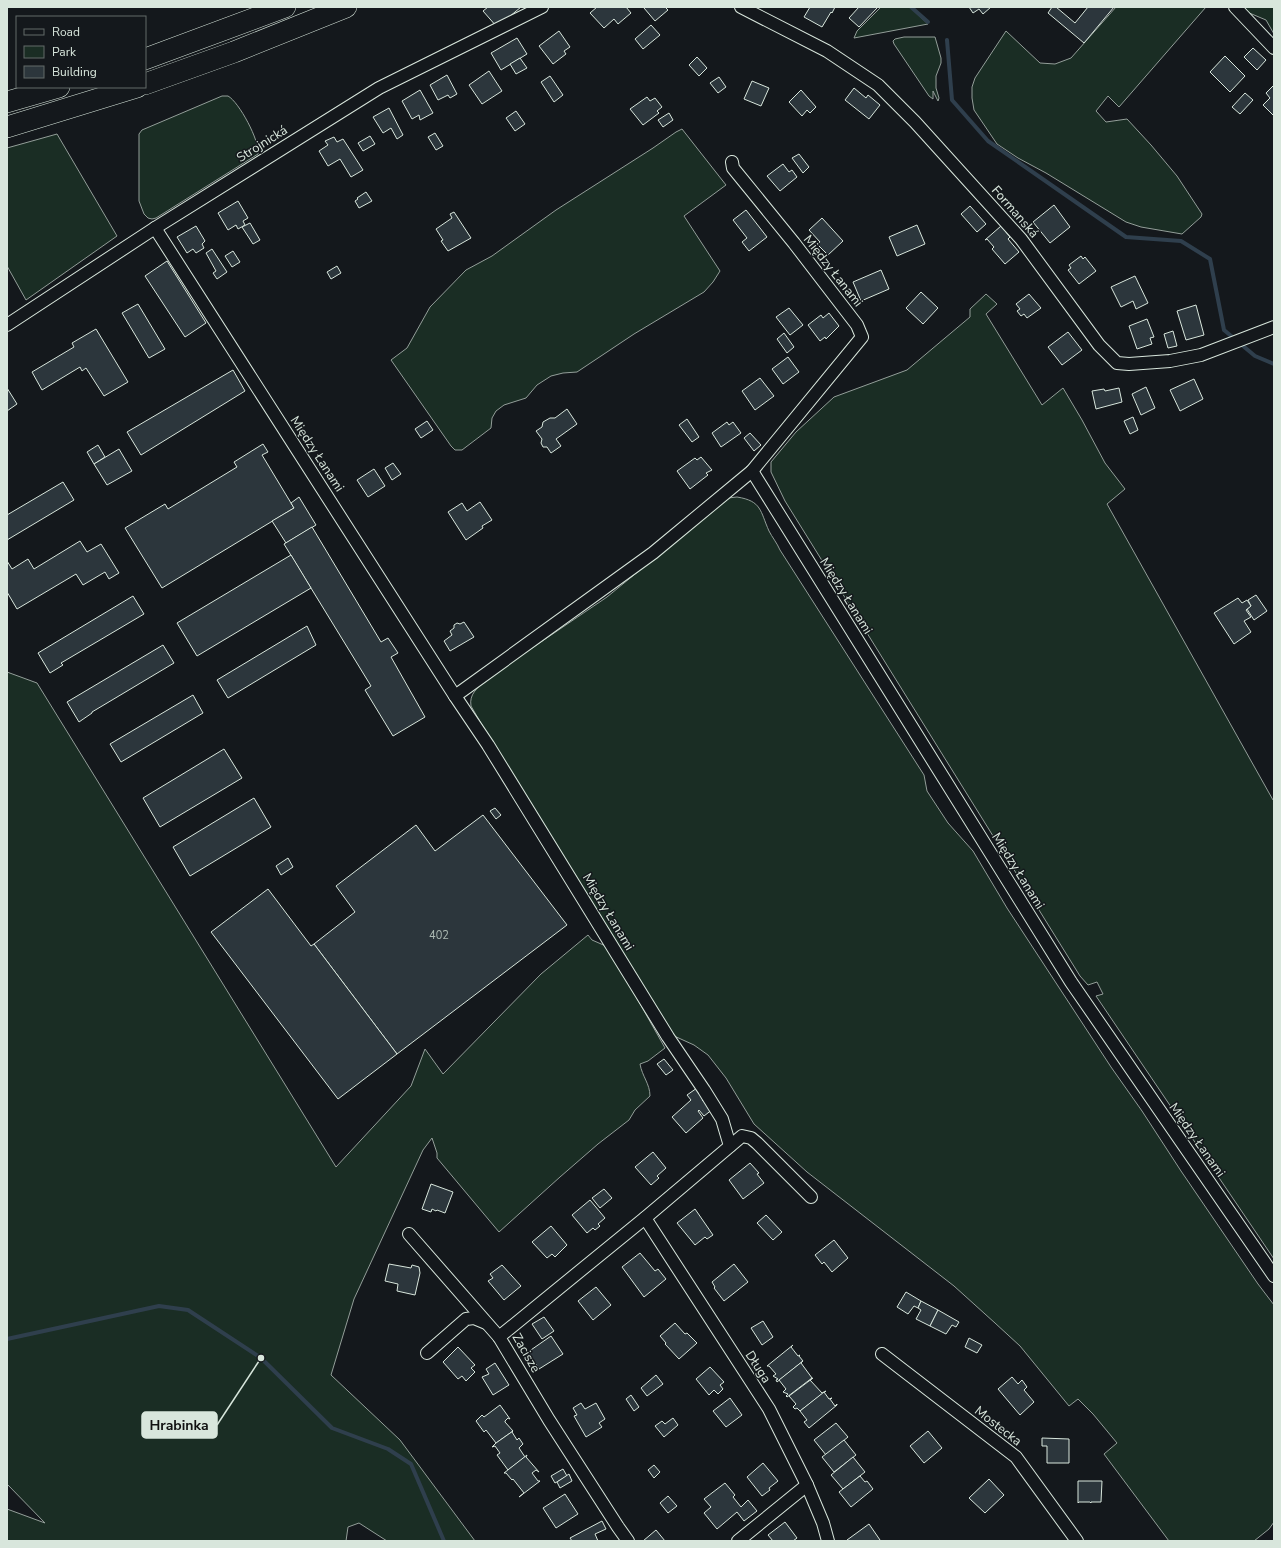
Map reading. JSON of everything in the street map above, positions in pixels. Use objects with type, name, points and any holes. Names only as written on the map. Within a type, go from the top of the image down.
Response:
[{"type":"highway","points":[[146,59],[285,7]]},
{"type":"highway","points":[[146,84],[234,52],[346,7]]},
{"type":"highway","points":[[7,93],[40,88]]},
{"type":"highway","points":[[7,102],[56,88]]},
{"type":"highway","points":[[13,126],[134,88]]},
{"type":"street","name":"Strojnická","points":[[7,325],[154,228],[379,88],[542,7]]},
{"type":"street","name":"Formanská","points":[[741,7],[827,51],[878,85],[915,122],[1021,239],[1099,345],[1117,363],[1129,364],[1170,361],[1201,354],[1274,327]]},
{"type":"street","points":[[1235,7],[1274,48]]},
{"type":"street","name":"Między Łanami","points":[[455,696],[653,553],[752,471],[862,337],[857,326],[733,168],[732,162]]},
{"type":"street","name":"Między Łanami","points":[[154,228],[488,745],[668,1038],[722,1119],[730,1146]]},
{"type":"street","name":"Między Łanami","points":[[752,471],[1071,982],[1274,1276]]},
{"type":"street","points":[[645,1218],[742,1136],[751,1138],[811,1197]]},
{"type":"street","name":"Zacisze","points":[[628,1541],[549,1420],[499,1337],[645,1218]]},
{"type":"street","name":"Długa","points":[[645,1218],[769,1409],[807,1485],[824,1523],[828,1541]]},
{"type":"street","points":[[409,1234],[499,1337]]},
{"type":"street","points":[[427,1353],[466,1319],[474,1318],[488,1324]]},
{"type":"street","name":"Mostecka","points":[[882,1354],[1016,1457],[1077,1541]]},
{"type":"street","points":[[738,1541],[807,1485]]},
{"type":"green space","points":[[881,7],[910,7],[928,24],[854,38],[857,31]]},
{"type":"green space","points":[[1116,7],[1206,7],[1119,107],[1108,96],[1096,111],[1106,122],[1127,119],[1177,176],[1202,214],[1201,217],[1182,234],[1141,227],[1126,222],[1046,173],[1018,158],[997,144],[974,110],[972,87],[975,78],[1006,31],[1040,63],[1055,64],[1071,58]]},
{"type":"green space","points":[[1242,7],[1274,7],[1274,34],[1266,20],[1247,12]]},
{"type":"green space","points":[[904,37],[935,37],[941,58],[941,63],[936,76],[936,88],[939,98],[938,101],[933,91],[933,99],[929,96],[894,44],[893,41],[895,39]]},
{"type":"green space","points":[[222,96],[228,96],[233,100],[248,122],[256,140],[258,154],[156,218],[148,218],[144,214],[139,201],[139,134],[142,130]]},
{"type":"green space","points":[[682,129],[726,185],[684,216],[720,271],[713,282],[704,292],[634,334],[577,372],[551,376],[537,385],[526,398],[504,405],[496,411],[492,418],[491,428],[462,450],[455,450],[391,360],[407,348],[430,307],[466,270],[492,256],[556,210]]},
{"type":"green space","points":[[57,134],[117,236],[26,300],[7,266],[7,148]]},
{"type":"green space","points":[[986,294],[997,304],[986,314],[1042,405],[1063,388],[1105,463],[1125,489],[1107,504],[1274,800],[1274,1259],[1096,996],[1103,994],[1097,982],[1088,985],[1080,976],[785,501],[771,472],[771,462],[796,432],[834,397],[907,370],[970,317],[970,309]]},
{"type":"green space","points":[[737,497],[751,501],[759,508],[769,531],[780,550],[924,775],[927,791],[948,823],[973,851],[1007,908],[1111,1067],[1258,1284],[1274,1305],[1274,1522],[1269,1529],[1254,1541],[1169,1541],[1104,1454],[1117,1443],[1093,1414],[1078,1399],[1069,1406],[1020,1346],[954,1286],[807,1172],[754,1124],[726,1078],[708,1055],[694,1045],[672,1035],[471,706],[472,695],[485,680],[607,597],[728,498]]},
{"type":"green space","points":[[7,672],[37,683],[336,1167],[411,1086],[425,1049],[443,1074],[541,974],[588,935],[592,940],[608,947],[665,1048],[648,1061],[640,1064],[649,1088],[650,1096],[635,1110],[629,1120],[598,1144],[499,1232],[437,1158],[437,1153],[432,1138],[423,1150],[354,1299],[331,1375],[400,1440],[475,1541],[387,1541],[359,1523],[348,1527],[346,1541],[7,1541],[7,1509],[45,1523],[7,1484]]},
{"type":"building","points":[[488,7],[521,7],[497,27],[483,11]]},
{"type":"building","points":[[597,7],[626,7],[631,13],[618,24],[614,19],[604,28],[590,13]]},
{"type":"building","points":[[665,7],[668,10],[655,21],[644,8]]},
{"type":"building","points":[[810,7],[835,7],[822,27],[804,17]]},
{"type":"building","points":[[859,7],[878,7],[859,27],[849,18]]},
{"type":"building","points":[[969,7],[991,7],[983,14],[979,9],[973,13]]},
{"type":"building","points":[[1052,7],[1056,7],[1075,23],[1088,7],[1114,7],[1084,43],[1048,13]]},
{"type":"building","points":[[651,25],[660,35],[643,49],[635,39]]},
{"type":"building","points":[[559,31],[570,47],[564,51],[566,54],[553,64],[539,46]]},
{"type":"building","points":[[517,38],[527,54],[501,70],[491,53]]},
{"type":"building","points":[[1253,48],[1266,60],[1257,70],[1244,57]]},
{"type":"building","points":[[1225,56],[1245,76],[1230,92],[1210,72]]},
{"type":"building","points":[[697,57],[707,68],[699,76],[689,65]]},
{"type":"building","points":[[520,58],[527,68],[516,74],[510,64]]},
{"type":"building","points":[[489,71],[502,91],[482,104],[469,85]]},
{"type":"building","points":[[447,75],[457,94],[450,98],[448,95],[438,100],[430,85]]},
{"type":"building","points":[[550,76],[563,95],[554,102],[541,82]]},
{"type":"building","points":[[719,77],[726,87],[718,93],[710,83]]},
{"type":"building","points":[[752,81],[769,88],[761,106],[744,99]]},
{"type":"building","points":[[1273,86],[1274,116],[1263,105],[1270,98],[1266,93]]},
{"type":"building","points":[[854,88],[866,98],[868,95],[880,105],[869,119],[845,100]]},
{"type":"building","points":[[420,90],[433,113],[420,120],[419,115],[412,119],[402,101]]},
{"type":"building","points":[[801,90],[816,107],[810,113],[807,110],[802,116],[789,102]]},
{"type":"building","points":[[1245,93],[1253,100],[1240,114],[1232,107]]},
{"type":"building","points":[[647,97],[650,101],[655,98],[662,107],[657,111],[659,113],[643,125],[630,109]]},
{"type":"building","points":[[389,108],[403,135],[397,139],[391,128],[383,133],[373,117]]},
{"type":"building","points":[[516,111],[525,124],[515,131],[506,118]]},
{"type":"building","points":[[669,113],[673,120],[663,127],[658,120]]},
{"type":"building","points":[[435,133],[443,146],[436,150],[428,137]]},
{"type":"building","points":[[370,136],[375,144],[363,151],[358,143]]},
{"type":"building","points":[[334,137],[337,142],[343,139],[363,170],[351,177],[340,159],[328,166],[319,151],[328,145],[325,141]]},
{"type":"building","points":[[799,154],[809,167],[803,173],[792,158]]},
{"type":"building","points":[[783,164],[789,172],[792,170],[797,177],[780,191],[767,176]]},
{"type":"building","points":[[366,192],[372,201],[359,208],[355,201]]},
{"type":"building","points":[[238,201],[248,218],[243,221],[245,225],[238,229],[236,225],[228,230],[218,213]]},
{"type":"building","points":[[1054,205],[1070,227],[1050,243],[1033,222]]},
{"type":"building","points":[[970,206],[986,224],[977,232],[961,214]]},
{"type":"building","points":[[746,210],[767,237],[749,251],[742,242],[747,238],[733,220]]},
{"type":"building","points":[[454,212],[471,238],[448,251],[441,241],[443,240],[436,229],[452,218],[450,214]]},
{"type":"building","points":[[822,218],[843,241],[828,255],[817,244],[820,242],[809,230]]},
{"type":"building","points":[[250,223],[260,240],[253,244],[242,227]]},
{"type":"building","points":[[917,225],[925,244],[897,256],[889,237]]},
{"type":"building","points":[[196,226],[205,241],[202,244],[204,248],[196,253],[193,249],[187,253],[177,237]]},
{"type":"building","points":[[1001,226],[1010,237],[1008,239],[1019,252],[1005,264],[992,249],[994,247],[987,239],[985,240]]},
{"type":"building","points":[[212,249],[227,272],[217,279],[213,273],[216,271],[206,253]]},
{"type":"building","points":[[233,251],[240,262],[232,267],[225,256]]},
{"type":"building","points":[[1081,256],[1083,259],[1085,257],[1096,271],[1079,284],[1068,270],[1071,268],[1069,265]]},
{"type":"building","points":[[167,261],[206,323],[185,337],[145,276]]},
{"type":"building","points":[[337,266],[341,273],[331,279],[327,272]]},
{"type":"building","points":[[881,270],[889,289],[861,301],[853,282]]},
{"type":"building","points":[[1135,276],[1148,303],[1136,309],[1133,301],[1121,307],[1111,287]]},
{"type":"building","points":[[921,292],[938,308],[923,324],[906,308]]},
{"type":"building","points":[[1029,294],[1041,308],[1027,318],[1024,314],[1021,316],[1017,311],[1020,309],[1016,304]]},
{"type":"building","points":[[138,304],[165,349],[149,358],[122,313]]},
{"type":"building","points":[[1196,305],[1204,335],[1186,340],[1177,311]]},
{"type":"building","points":[[789,308],[803,325],[790,335],[776,317]]},
{"type":"building","points":[[829,313],[839,326],[826,339],[825,337],[820,341],[808,325],[821,315],[823,318]]},
{"type":"building","points":[[1147,319],[1154,337],[1150,338],[1152,344],[1137,349],[1129,326]]},
{"type":"building","points":[[96,329],[128,382],[104,396],[86,368],[82,371],[80,367],[42,390],[32,372],[74,347],[72,343]]},
{"type":"building","points":[[1173,331],[1177,346],[1168,348],[1164,334]]},
{"type":"building","points":[[1068,332],[1082,350],[1062,365],[1048,347]]},
{"type":"building","points":[[784,333],[794,347],[787,353],[777,339]]},
{"type":"building","points":[[788,357],[799,372],[783,384],[772,369]]},
{"type":"building","points":[[233,370],[245,391],[141,455],[127,432]]},
{"type":"building","points":[[760,378],[774,396],[755,410],[742,391]]},
{"type":"building","points":[[1194,379],[1203,399],[1180,411],[1170,390]]},
{"type":"building","points":[[1146,387],[1155,408],[1141,415],[1132,394]]},
{"type":"building","points":[[7,388],[17,404],[7,411]]},
{"type":"building","points":[[1119,388],[1122,402],[1096,409],[1092,391],[1104,389],[1105,391]]},
{"type":"building","points":[[567,409],[577,424],[556,439],[561,446],[551,453],[547,447],[543,447],[541,443],[542,439],[536,431],[542,427],[543,422],[550,418],[555,418]]},
{"type":"building","points":[[1133,417],[1138,430],[1130,434],[1124,421]]},
{"type":"building","points":[[687,419],[699,437],[692,442],[679,425]]},
{"type":"building","points":[[427,421],[433,430],[421,438],[415,429]]},
{"type":"building","points":[[727,422],[729,425],[733,422],[741,433],[721,447],[712,433]]},
{"type":"building","points":[[750,433],[761,445],[754,451],[744,438]]},
{"type":"building","points":[[263,444],[268,452],[262,455],[294,508],[162,588],[125,528],[165,504],[168,509],[237,467],[234,462]]},
{"type":"building","points":[[98,445],[105,457],[94,464],[87,452]]},
{"type":"building","points":[[119,449],[132,471],[107,485],[94,464]]},
{"type":"building","points":[[701,457],[712,470],[706,473],[708,475],[690,489],[677,471],[695,458],[697,460]]},
{"type":"building","points":[[393,463],[401,474],[392,480],[385,468]]},
{"type":"building","points":[[374,469],[385,486],[368,497],[357,480]]},
{"type":"building","points":[[63,482],[74,500],[7,540],[7,515]]},
{"type":"building","points":[[299,497],[316,525],[286,543],[272,521],[294,508],[291,503]]},
{"type":"building","points":[[480,502],[492,520],[482,526],[483,528],[466,540],[448,512],[462,503],[467,511]]},
{"type":"building","points":[[312,527],[381,642],[388,638],[398,653],[391,657],[425,717],[393,736],[365,690],[371,686],[284,544]]},
{"type":"building","points":[[80,541],[87,552],[101,544],[119,573],[109,579],[105,572],[83,585],[76,574],[17,609],[7,592],[7,561],[12,569],[28,559],[34,569]]},
{"type":"building","points":[[291,555],[311,588],[197,656],[177,623]]},
{"type":"building","points":[[1256,595],[1267,611],[1254,620],[1247,609],[1251,606],[1248,600]]},
{"type":"building","points":[[133,596],[144,614],[61,663],[63,665],[50,673],[38,653]]},
{"type":"building","points":[[1238,598],[1242,603],[1247,600],[1251,606],[1246,610],[1251,617],[1244,621],[1251,632],[1234,644],[1214,613]]},
{"type":"building","points":[[464,622],[474,637],[450,651],[444,641],[452,635],[450,631],[454,628],[454,625]]},
{"type":"building","points":[[307,626],[316,645],[228,698],[217,680]]},
{"type":"building","points":[[163,645],[174,663],[92,712],[79,722],[67,702]]},
{"type":"building","points":[[193,695],[203,713],[121,762],[110,744]]},
{"type":"building","points":[[224,749],[242,778],[160,827],[143,798]]},
{"type":"building","points":[[254,798],[271,827],[190,876],[173,847]]},
{"type":"building","points":[[495,808],[501,815],[496,819],[490,811]]},
{"type":"building","points":[[483,815],[567,925],[397,1054],[314,944],[355,912],[336,886],[416,825],[435,851]]},
{"type":"building","points":[[288,858],[293,867],[281,875],[276,866]]},
{"type":"building","points":[[268,889],[311,946],[314,944],[397,1054],[338,1099],[211,932]]},
{"type":"building","points":[[664,1059],[673,1070],[666,1075],[657,1064]]},
{"type":"building","points":[[697,1088],[704,1098],[702,1100],[705,1103],[707,1102],[713,1109],[704,1116],[699,1110],[698,1111],[703,1118],[686,1133],[672,1117],[691,1100],[687,1095]]},
{"type":"building","points":[[653,1152],[666,1168],[657,1176],[659,1178],[651,1185],[635,1167]]},
{"type":"building","points":[[750,1163],[759,1173],[757,1174],[764,1183],[743,1199],[729,1180]]},
{"type":"building","points":[[431,1184],[453,1192],[445,1213],[432,1209],[431,1212],[422,1209]]},
{"type":"building","points":[[604,1189],[612,1198],[600,1208],[592,1198]]},
{"type":"building","points":[[590,1200],[605,1218],[598,1224],[600,1226],[595,1230],[593,1228],[587,1233],[572,1215]]},
{"type":"building","points":[[695,1209],[713,1235],[707,1239],[705,1237],[695,1245],[677,1223]]},
{"type":"building","points":[[766,1215],[782,1232],[773,1240],[757,1223]]},
{"type":"building","points":[[551,1226],[567,1245],[555,1257],[552,1254],[547,1258],[532,1242]]},
{"type":"building","points":[[834,1240],[848,1258],[832,1272],[824,1262],[822,1264],[815,1255]]},
{"type":"building","points":[[640,1253],[655,1271],[658,1269],[666,1279],[644,1297],[622,1267]]},
{"type":"building","points":[[389,1264],[411,1268],[412,1265],[419,1267],[420,1273],[415,1295],[397,1291],[398,1284],[385,1281]]},
{"type":"building","points":[[734,1264],[748,1282],[724,1301],[714,1288],[715,1287],[712,1282]]},
{"type":"building","points":[[502,1265],[521,1286],[504,1300],[488,1281],[493,1278],[490,1274]]},
{"type":"building","points":[[596,1287],[611,1305],[593,1320],[578,1301]]},
{"type":"building","points":[[906,1292],[921,1301],[918,1308],[914,1306],[908,1314],[897,1307]]},
{"type":"building","points":[[921,1301],[938,1310],[930,1326],[916,1319],[921,1310],[918,1308]]},
{"type":"building","points":[[938,1310],[959,1322],[956,1327],[952,1325],[946,1334],[930,1326]]},
{"type":"building","points":[[544,1317],[554,1331],[542,1339],[532,1324]]},
{"type":"building","points":[[763,1321],[773,1337],[762,1345],[751,1328]]},
{"type":"building","points":[[675,1323],[685,1334],[687,1333],[697,1343],[679,1359],[665,1344],[666,1343],[660,1336]]},
{"type":"building","points":[[551,1336],[563,1354],[539,1369],[528,1352]]},
{"type":"building","points":[[969,1338],[982,1345],[977,1353],[965,1347]]},
{"type":"building","points":[[793,1345],[791,1347],[798,1356],[800,1355],[799,1356],[803,1361],[777,1382],[776,1380],[778,1379],[773,1376],[776,1374],[769,1366],[767,1366]]},
{"type":"building","points":[[458,1347],[475,1365],[471,1368],[475,1372],[466,1381],[462,1376],[458,1379],[443,1362]]},
{"type":"building","points":[[803,1361],[801,1363],[812,1378],[787,1397],[786,1396],[788,1394],[783,1392],[786,1389],[779,1380]]},
{"type":"building","points":[[495,1363],[509,1385],[493,1395],[482,1377],[489,1374],[486,1369]]},
{"type":"building","points":[[710,1367],[724,1382],[720,1385],[723,1389],[718,1394],[714,1390],[709,1395],[696,1379]]},
{"type":"building","points":[[656,1375],[663,1384],[647,1396],[641,1388]]},
{"type":"building","points":[[1012,1377],[1018,1384],[1022,1380],[1027,1387],[1024,1390],[1034,1402],[1020,1415],[998,1389]]},
{"type":"building","points":[[810,1380],[822,1393],[826,1391],[800,1411],[797,1408],[795,1409],[793,1407],[796,1404],[789,1396]]},
{"type":"building","points":[[824,1392],[829,1399],[832,1398],[830,1399],[835,1406],[837,1405],[809,1428],[804,1422],[807,1420],[800,1411]]},
{"type":"building","points":[[631,1395],[639,1407],[634,1411],[626,1399]]},
{"type":"building","points":[[730,1398],[742,1415],[726,1427],[713,1411]]},
{"type":"building","points":[[581,1403],[585,1409],[596,1403],[605,1419],[599,1423],[602,1427],[586,1437],[574,1416],[577,1415],[573,1408]]},
{"type":"building","points":[[500,1405],[510,1419],[508,1418],[505,1422],[513,1431],[496,1443],[486,1430],[484,1432],[476,1421],[482,1415],[484,1417]]},
{"type":"building","points":[[673,1418],[678,1425],[664,1437],[655,1426],[662,1421],[665,1424]]},
{"type":"building","points":[[836,1423],[848,1437],[826,1455],[814,1440]]},
{"type":"building","points":[[513,1431],[512,1432],[517,1440],[519,1438],[523,1444],[519,1448],[525,1457],[508,1470],[497,1455],[500,1453],[495,1446],[492,1447]]},
{"type":"building","points":[[928,1431],[942,1448],[924,1463],[910,1446]]},
{"type":"building","points":[[1042,1438],[1069,1439],[1069,1463],[1047,1463],[1047,1446],[1042,1446]]},
{"type":"building","points":[[844,1440],[856,1455],[834,1472],[822,1457]]},
{"type":"building","points":[[527,1455],[526,1457],[539,1472],[536,1470],[532,1473],[538,1481],[540,1481],[519,1497],[524,1493],[513,1479],[512,1480],[506,1473],[504,1473]]},
{"type":"building","points":[[853,1457],[865,1472],[843,1489],[831,1475]]},
{"type":"building","points":[[763,1463],[778,1481],[762,1496],[747,1477]]},
{"type":"building","points":[[654,1465],[660,1472],[654,1478],[648,1470]]},
{"type":"building","points":[[563,1469],[567,1476],[555,1483],[551,1476]]},
{"type":"building","points":[[569,1474],[572,1481],[560,1488],[557,1482]]},
{"type":"building","points":[[860,1476],[865,1482],[867,1481],[873,1489],[851,1507],[839,1492]]},
{"type":"building","points":[[989,1479],[1004,1495],[985,1513],[969,1498]]},
{"type":"building","points":[[1078,1481],[1102,1481],[1101,1502],[1078,1503]]},
{"type":"building","points":[[725,1483],[735,1495],[733,1497],[741,1507],[748,1500],[757,1511],[744,1521],[737,1512],[717,1529],[704,1513],[711,1507],[704,1499]]},
{"type":"building","points":[[565,1494],[578,1514],[556,1528],[543,1508]]},
{"type":"building","points":[[668,1496],[677,1506],[668,1513],[660,1503]]},
{"type":"building","points":[[602,1521],[606,1529],[595,1534],[598,1541],[572,1541],[570,1538]]},
{"type":"building","points":[[785,1522],[797,1538],[793,1541],[773,1541],[768,1535]]},
{"type":"building","points":[[869,1524],[880,1540],[847,1540]]},
{"type":"building","points":[[656,1530],[665,1541],[643,1541]]},
{"type":"waterway","points":[[911,7],[928,22]]},
{"type":"waterway","points":[[947,40],[952,100],[988,141],[1126,237],[1181,241],[1210,259],[1224,330],[1255,356],[1274,364]]},
{"type":"waterway","points":[[7,1339],[159,1306],[188,1310],[261,1358],[332,1428],[388,1449],[411,1464],[444,1541]]},
{"type":"place","name":"Hrabinka","points":[[261,1358]]}]
